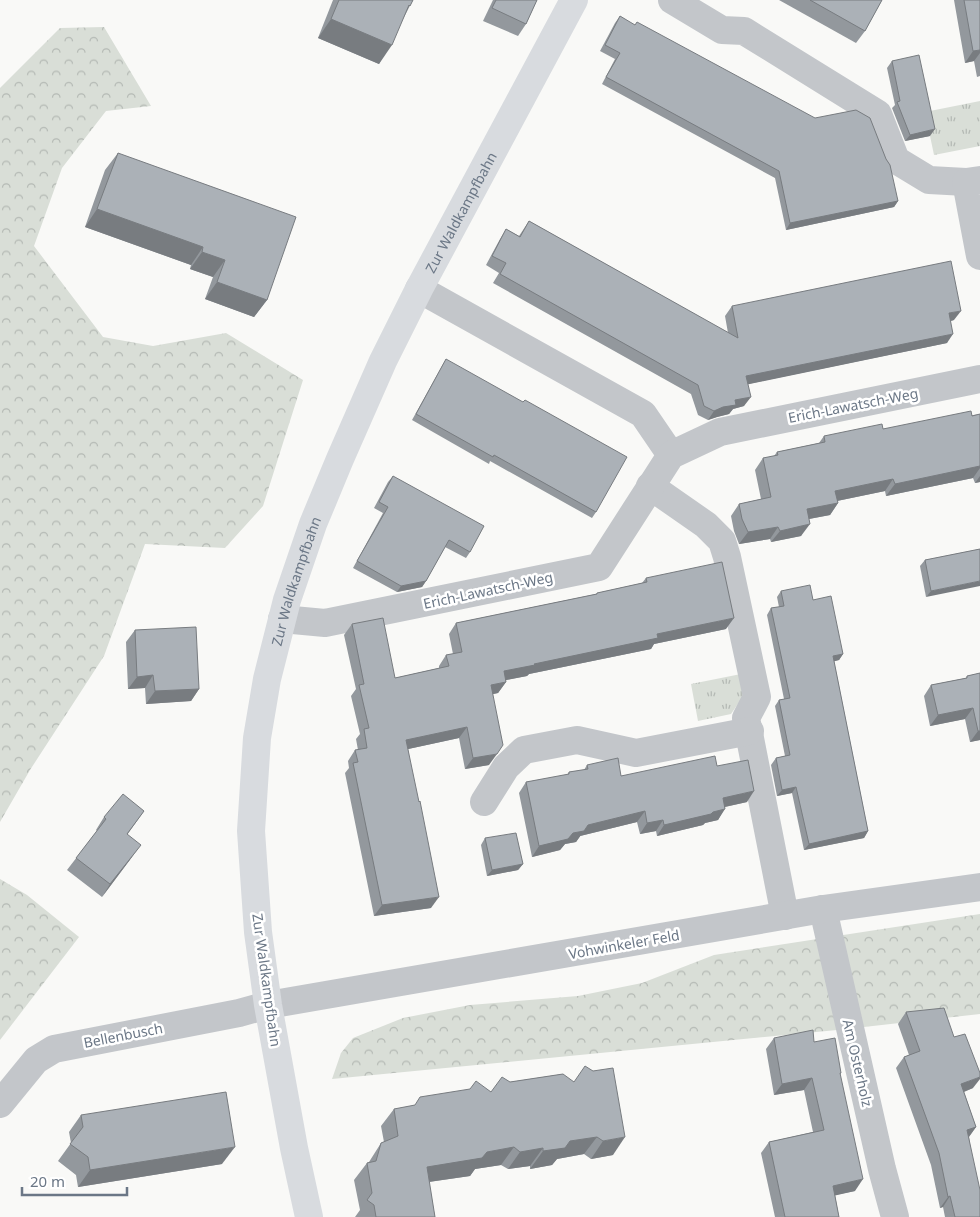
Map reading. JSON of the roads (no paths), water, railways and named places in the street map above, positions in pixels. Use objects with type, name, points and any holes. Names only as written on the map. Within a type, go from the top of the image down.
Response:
[{"type":"main road","name":"Zur Waldkampfbahn","points":[[309,1217],[294,1148],[268,1005],[258,932],[251,831],[257,738],[267,679],[287,600],[313,524],[383,360],[574,0]]},
{"type":"street","points":[[672,0],[722,30],[744,32],[878,114],[896,160],[929,180],[973,181],[980,256]]},
{"type":"street","points":[[419,289],[643,414],[671,455]]},
{"type":"street","name":"Erich-Lawatsch-Weg","points":[[282,619],[325,622],[599,567],[671,455],[720,432],[980,379]]},
{"type":"street","points":[[650,486],[706,525],[722,541],[757,697],[746,718],[785,916]]},
{"type":"street","points":[[484,802],[506,767],[524,750],[577,740],[636,753],[750,731]]},
{"type":"street","name":"Vohwinkeler Feld","points":[[268,1005],[823,909],[980,887]]},
{"type":"street","name":"Am Osterholz","points":[[823,909],[882,1169],[895,1217]]},
{"type":"street","name":"Bellenbusch","points":[[0,1104],[36,1060],[54,1049],[239,1013],[268,1005]]}]
